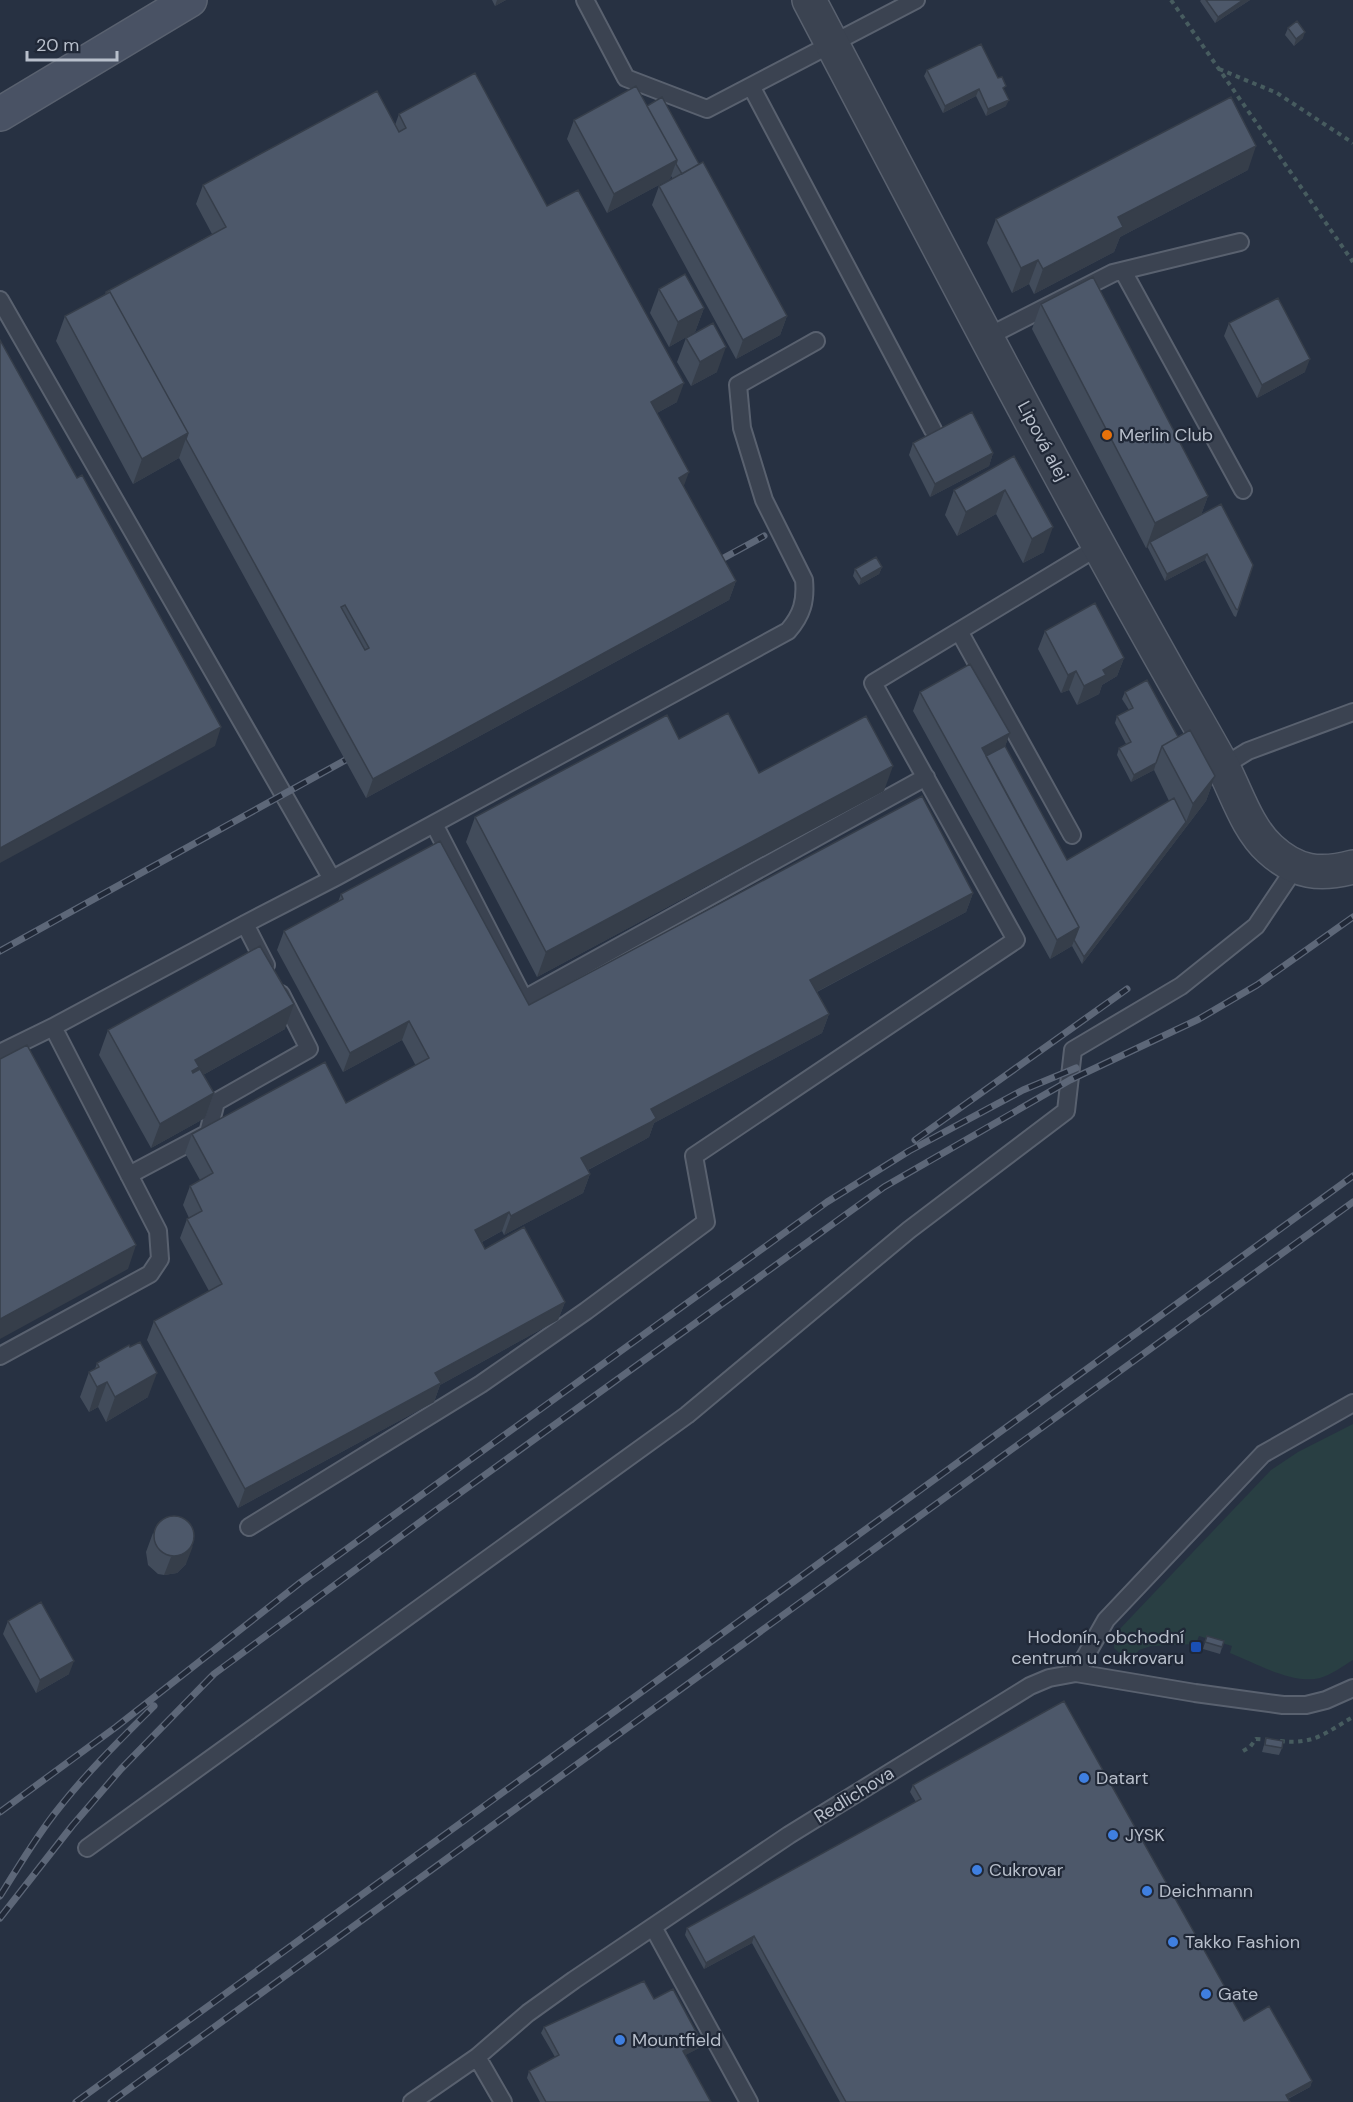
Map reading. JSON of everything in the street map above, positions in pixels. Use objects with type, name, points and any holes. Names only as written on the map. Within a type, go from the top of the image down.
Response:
[{"type":"street","points":[[0,114],[190,0]]},
{"type":"street","name":"Lipová alej","points":[[809,0],[1098,547],[1222,767],[1252,828],[1268,848],[1295,868]]},
{"type":"street","points":[[1295,868],[1312,872],[1330,872],[1353,867]]},
{"type":"lane","points":[[585,0],[626,78],[706,109],[916,0]]},
{"type":"lane","points":[[751,86],[933,430]]},
{"type":"lane","points":[[987,337],[1113,273],[1240,243]]},
{"type":"lane","points":[[1123,271],[1243,490]]},
{"type":"lane","points":[[0,300],[332,879]]},
{"type":"lane","points":[[0,1053],[332,879],[788,631],[803,609],[806,594],[804,580],[764,500],[742,428],[738,385],[816,341]]},
{"type":"lane","points":[[249,1527],[481,1384],[586,1311],[706,1222],[694,1156],[1016,940],[873,684],[1098,547]]},
{"type":"lane","points":[[959,631],[1072,835]]},
{"type":"lane","points":[[1222,767],[1248,751],[1353,712]]},
{"type":"lane","points":[[434,824],[524,999],[926,777]]},
{"type":"lane","points":[[87,1848],[687,1415],[909,1230],[1066,1112],[1073,1050],[1181,986],[1257,926],[1295,868]]},
{"type":"lane","points":[[129,1175],[208,1133],[216,1102],[309,1049],[245,924]]},
{"type":"lane","points":[[0,1356],[150,1274],[160,1259],[158,1231],[53,1027]]},
{"type":"lane","points":[[1076,1673],[1106,1620],[1263,1454],[1353,1403]]},
{"type":"lane","name":"Redlichova","points":[[412,2102],[477,2056],[528,2013],[789,1835],[1030,1686],[1050,1678],[1076,1673],[1283,1705],[1306,1705],[1326,1700],[1353,1688]]},
{"type":"lane","points":[[653,1927],[749,2102]]},
{"type":"lane","points":[[477,2056],[503,2102]]},
{"type":"path","points":[[1171,0],[1353,262]]},
{"type":"path","points":[[1219,69],[1277,93],[1353,143]]},
{"type":"path","points":[[1243,1751],[1250,1747],[1256,1739],[1294,1743],[1312,1741],[1353,1717]]},
{"type":"green space","points":[[1353,1424],[1353,1660],[1328,1675],[1310,1679],[1275,1672],[1230,1653],[1232,1646],[1199,1636],[1196,1644],[1151,1646],[1139,1650],[1129,1662],[1114,1648],[1115,1634],[1271,1470],[1298,1452]]},
{"type":"building","points":[[1206,0],[1243,0],[1218,17]]},
{"type":"building","points":[[1297,21],[1305,32],[1296,39],[1288,28]]},
{"type":"building","points":[[981,44],[998,78],[1002,77],[1006,86],[1003,88],[1009,100],[988,109],[979,89],[945,106],[927,70]]},
{"type":"building","points":[[475,73],[547,206],[578,190],[684,383],[651,402],[689,472],[679,478],[736,581],[373,779],[186,439],[188,433],[110,292],[106,294],[106,292],[226,227],[203,185],[377,91],[399,132],[406,128],[399,114]],"holes":[[[345,605],[369,648],[365,650],[341,607]]]},
{"type":"building","points":[[636,86],[677,160],[614,194],[574,120]]},
{"type":"building","points":[[662,97],[699,164],[682,174],[676,164],[677,160],[647,106]]},
{"type":"building","points":[[1231,97],[1256,146],[1118,217],[1123,227],[1043,269],[1038,260],[1021,268],[996,219]]},
{"type":"building","points":[[703,162],[787,316],[743,340],[659,186]]},
{"type":"building","points":[[685,274],[704,308],[678,322],[659,289]]},
{"type":"building","points":[[1093,277],[1208,496],[1155,523],[1041,304]]},
{"type":"building","points":[[110,292],[188,433],[142,459],[65,316]]},
{"type":"building","points":[[1278,298],[1310,359],[1262,385],[1229,323]]},
{"type":"building","points":[[713,323],[726,347],[700,362],[686,338]]},
{"type":"building","points":[[0,340],[77,478],[82,475],[221,727],[0,848]]},
{"type":"building","points":[[972,412],[993,453],[935,484],[913,443]]},
{"type":"building","points":[[1014,456],[1053,527],[1032,539],[1005,490],[966,512],[954,490]]},
{"type":"building","points":[[1221,504],[1253,565],[1238,610],[1207,554],[1167,574],[1150,542]]},
{"type":"building","points":[[876,557],[882,567],[861,579],[855,569]]},
{"type":"building","points":[[1095,603],[1124,658],[1103,670],[1106,675],[1084,686],[1076,671],[1068,675],[1045,631]]},
{"type":"building","points":[[970,664],[1010,733],[982,748],[1079,927],[1057,940],[920,692]]},
{"type":"building","points":[[1147,680],[1178,737],[1162,746],[1156,763],[1134,775],[1119,748],[1131,742],[1117,716],[1133,708],[1125,692]]},
{"type":"building","points":[[728,713],[759,773],[866,716],[893,766],[546,952],[475,817],[667,715],[679,739]]},
{"type":"building","points":[[1190,730],[1215,776],[1193,804],[1162,746]]},
{"type":"building","points":[[1005,746],[1067,860],[1174,798],[1186,822],[1084,957],[1074,940],[1079,927],[986,756]]},
{"type":"building","points":[[922,796],[973,893],[810,980],[829,1014],[651,1109],[656,1118],[651,1122],[581,1158],[590,1174],[511,1216],[509,1212],[475,1230],[485,1249],[524,1227],[565,1302],[435,1373],[441,1383],[245,1489],[154,1321],[222,1284],[187,1219],[202,1211],[190,1186],[213,1173],[192,1134],[325,1062],[346,1103],[429,1058],[409,1021],[350,1053],[284,931],[343,899],[341,894],[440,841],[529,1005]]},
{"type":"building","points":[[260,946],[294,1004],[195,1060],[199,1067],[192,1071],[193,1073],[200,1069],[214,1093],[160,1124],[108,1030]]},
{"type":"building","points":[[27,1045],[136,1245],[0,1319],[0,1059]]},
{"type":"building","points":[[140,1342],[157,1373],[115,1397],[107,1382],[97,1387],[89,1372],[99,1367],[97,1363],[129,1345],[130,1347]]},
{"type":"building","points":[[174,1516],[182,1517],[188,1522],[193,1528],[193,1544],[188,1550],[182,1555],[174,1556],[166,1555],[160,1550],[155,1544],[154,1536],[155,1528],[160,1522],[166,1517]]},
{"type":"building","points":[[41,1602],[74,1661],[40,1680],[8,1621]]},
{"type":"building","points":[[1207,1636],[1224,1641],[1222,1647],[1205,1642]]},
{"type":"building","name":"Cukrovar","points":[[1064,1701],[1244,2021],[1269,2006],[1312,2081],[1286,2095],[1290,2102],[846,2102],[754,1936],[706,1963],[687,1928],[921,1799],[913,1785]]},
{"type":"building","points":[[1266,1738],[1283,1741],[1282,1748],[1265,1745]]},
{"type":"building","name":"Mountfield","points":[[644,1981],[654,1999],[673,1989],[701,2041],[683,2051],[711,2102],[546,2102],[529,2071],[559,2055],[544,2027]]},
{"type":"railway","points":[[709,566],[764,536]]},
{"type":"railway","points":[[0,951],[360,752]]},
{"type":"railway","points":[[0,1918],[72,1826],[121,1769],[214,1674],[435,1511],[884,1187],[1070,1080],[1199,1019],[1257,985],[1353,917]]},
{"type":"railway","points":[[915,1140],[1127,989]]},
{"type":"railway","points":[[0,1812],[116,1727],[301,1582],[827,1202],[909,1151],[1023,1090],[1076,1068]]},
{"type":"railway","points":[[76,2102],[1353,1176]]},
{"type":"railway","points":[[111,2102],[1353,1202]]},
{"type":"railway","points":[[0,1896],[51,1818],[70,1794],[154,1706]]},
{"type":"place","name":"Merlin Club","points":[[1107,435]]},
{"type":"place","name":"Hodonín, obchodní centrum u cukrovaru","points":[[1196,1647]]},
{"type":"place","name":"Datart","points":[[1084,1778]]},
{"type":"place","name":"JYSK","points":[[1113,1835]]},
{"type":"place","name":"Cukrovar","points":[[977,1870]]},
{"type":"place","name":"Deichmann","points":[[1147,1891]]},
{"type":"place","name":"Takko Fashion","points":[[1173,1942]]},
{"type":"place","name":"Gate","points":[[1206,1994]]},
{"type":"place","name":"Mountfield","points":[[620,2040]]}]
